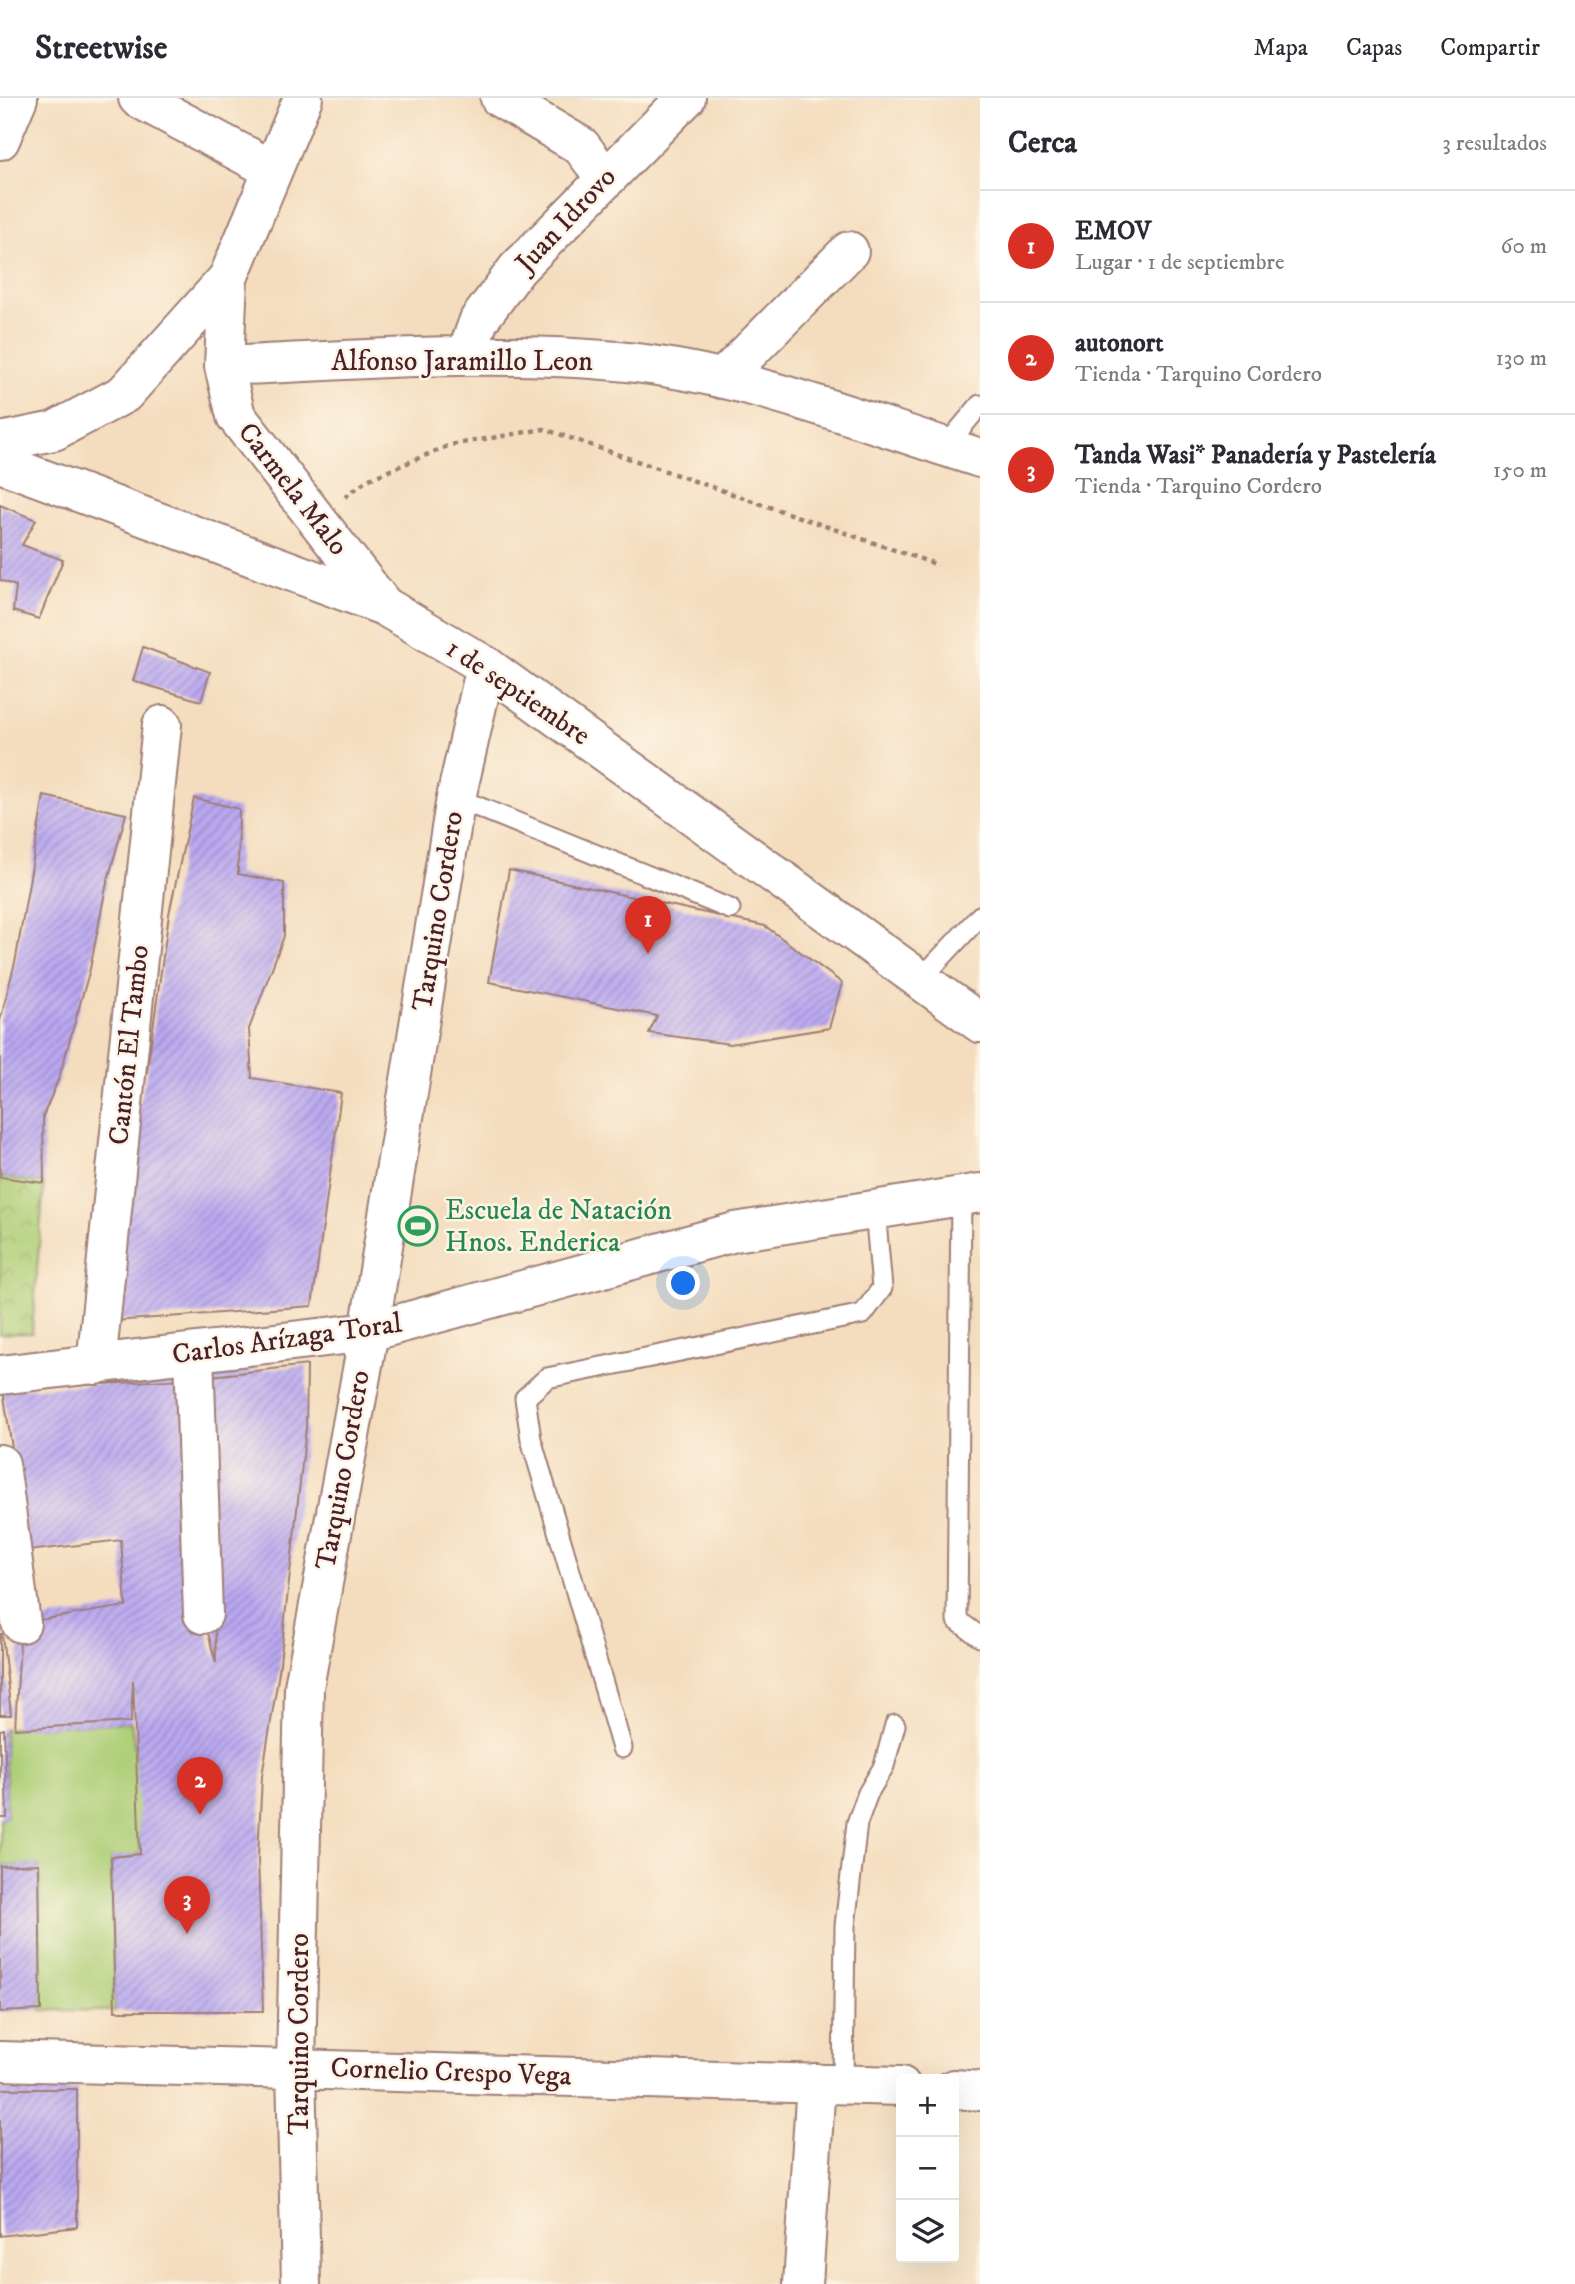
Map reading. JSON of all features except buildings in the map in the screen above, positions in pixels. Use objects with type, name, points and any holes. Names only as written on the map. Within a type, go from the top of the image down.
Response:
[{"type":"street","points":[[0,140],[18,98]]},
{"type":"street","points":[[138,98],[273,170]]},
{"type":"street","name":"Carmela Malo","points":[[0,442],[54,431],[124,394],[228,278],[303,98]]},
{"type":"street","points":[[500,98],[581,146],[605,178]]},
{"type":"street","name":"Juan Idrovo","points":[[466,355],[479,320],[517,270],[686,98]]},
{"type":"street","points":[[722,379],[849,251]]},
{"type":"street","name":"Carmela Malo","points":[[228,278],[224,366],[236,416],[384,606]]},
{"type":"street","name":"Alfonso Jaramillo Leon","points":[[224,366],[466,355],[618,361],[722,379],[963,453]]},
{"type":"street","name":"1 de septiembre","points":[[0,463],[384,606],[486,666],[980,1023]]},
{"type":"street","name":"Tarquino Cordero","points":[[301,2284],[296,2067],[304,1687],[369,1332],[456,798],[486,666]]},
{"type":"street","name":"Cantón El Tambo","points":[[96,1365],[162,725]]},
{"type":"street","name":"Carlos Arízaga Toral","points":[[0,1375],[369,1332],[735,1233],[970,1195]]},
{"type":"street","points":[[194,1353],[203,1614]]},
{"type":"street","points":[[0,1464],[21,1623]]},
{"type":"street","name":"Cornelio Crespo Vega","points":[[0,2061],[296,2067],[896,2086]]},
{"type":"street","points":[[803,2284],[829,2082]]},
{"type":"street","points":[[959,2089],[980,2091]]},
{"type":"lane","points":[[963,453],[980,405]]},
{"type":"lane","points":[[456,798],[730,909]]},
{"type":"lane","points":[[920,980],[980,916]]},
{"type":"lane","points":[[970,1195],[957,1620],[980,1637]]},
{"type":"lane","points":[[622,1748],[531,1439],[525,1398],[547,1378],[863,1314],[882,1288],[875,1210]]},
{"type":"lane","points":[[829,2082],[857,1823],[868,1793],[884,1766],[895,1724]]},
{"type":"path","points":[[316,519],[368,480],[450,445],[544,429],[938,565]]},
{"type":"green space","points":[[0,1177],[44,1183],[32,1333],[0,1334]]},
{"type":"green space","points":[[131,1722],[139,1776],[140,1854],[111,1858],[115,2011],[41,2010],[39,1865],[0,1866],[0,1818],[7,1817],[4,1729]]},
{"type":"place","name":"EMOV","points":[[648,954]]},
{"type":"place","name":"Escuela de Natación Hnos. Enderica","points":[[418,1226]]},
{"type":"place","name":"autonort","points":[[200,1815]]},
{"type":"place","name":"Tanda Wasi* Panadería y Pastelería","points":[[187,1934]]}]
